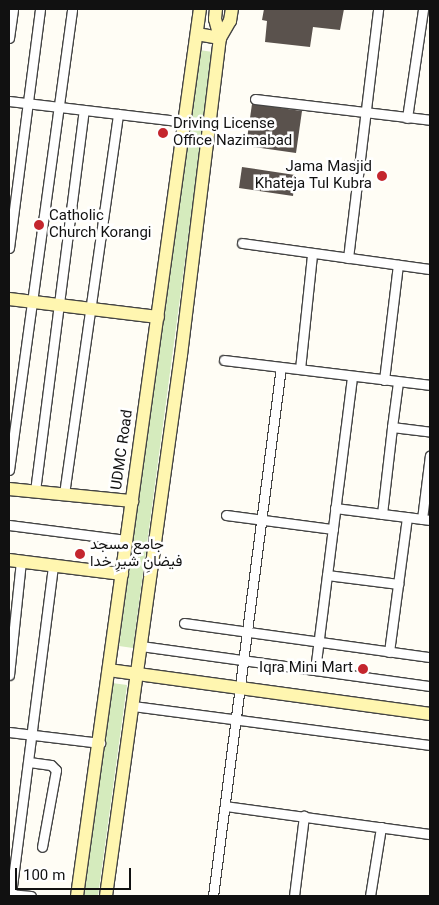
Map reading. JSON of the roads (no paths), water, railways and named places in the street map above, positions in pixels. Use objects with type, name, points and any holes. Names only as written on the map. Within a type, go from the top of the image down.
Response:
[{"type":"main road","name":"UDMC Road","points":[[77,896],[100,743],[126,540],[200,9]]},
{"type":"main road","points":[[106,896],[138,674],[220,38],[215,19],[216,9]]},
{"type":"main road","points":[[220,38],[230,21],[232,9]]},
{"type":"main road","points":[[197,34],[220,38]]},
{"type":"main road","points":[[9,299],[158,317]]},
{"type":"main road","points":[[9,488],[132,501]]},
{"type":"main road","points":[[15,561],[122,574]]},
{"type":"main road","points":[[109,670],[430,714]]},
{"type":"street","points":[[9,38],[13,9]]},
{"type":"street","points":[[9,248],[40,9]]},
{"type":"street","points":[[9,470],[72,9]]},
{"type":"street","points":[[348,258],[378,9]]},
{"type":"street","points":[[407,118],[423,9]]},
{"type":"street","points":[[255,99],[430,120]]},
{"type":"street","points":[[9,101],[184,122]]},
{"type":"street","points":[[36,491],[84,110]]},
{"type":"street","points":[[64,494],[118,114]]},
{"type":"street","points":[[242,243],[430,270]]},
{"type":"street","points":[[300,370],[312,254]]},
{"type":"street","points":[[384,380],[398,265]]},
{"type":"street","points":[[224,360],[430,385]]},
{"type":"street","points":[[213,896],[241,688],[280,368]]},
{"type":"street","points":[[315,670],[352,376]]},
{"type":"street","points":[[382,514],[398,382]]},
{"type":"street","points":[[392,427],[430,432]]},
{"type":"street","points":[[335,508],[426,519],[430,455]]},
{"type":"street","points":[[226,515],[333,529]]},
{"type":"street","points":[[389,652],[407,517]]},
{"type":"street","points":[[9,525],[126,540]]},
{"type":"street","points":[[9,675],[15,561]]},
{"type":"street","points":[[31,896],[10,894],[29,762],[53,565]]},
{"type":"street","points":[[327,575],[398,584]]},
{"type":"street","points":[[184,622],[430,657]]},
{"type":"street","points":[[141,646],[430,686]]},
{"type":"street","points":[[133,706],[430,745]]},
{"type":"street","points":[[9,732],[100,743]]},
{"type":"street","points":[[29,762],[51,765],[56,770],[42,847]]},
{"type":"street","points":[[225,806],[430,834]]},
{"type":"street","points":[[294,896],[304,816]]},
{"type":"street","points":[[370,896],[381,827]]},
{"type":"place","name":"Driving License Office Nazimabad","points":[[163,133]]},
{"type":"place","name":"Jama Masjid Khateja Tul Kubra","points":[[382,176]]},
{"type":"place","name":"Catholic Church Korangi","points":[[39,225]]},
{"type":"place","name":"جامع مسجد فیضانِ شیرِ خدا","points":[[80,554]]},
{"type":"place","name":"Iqra Mini Mart","points":[[363,669]]}]
